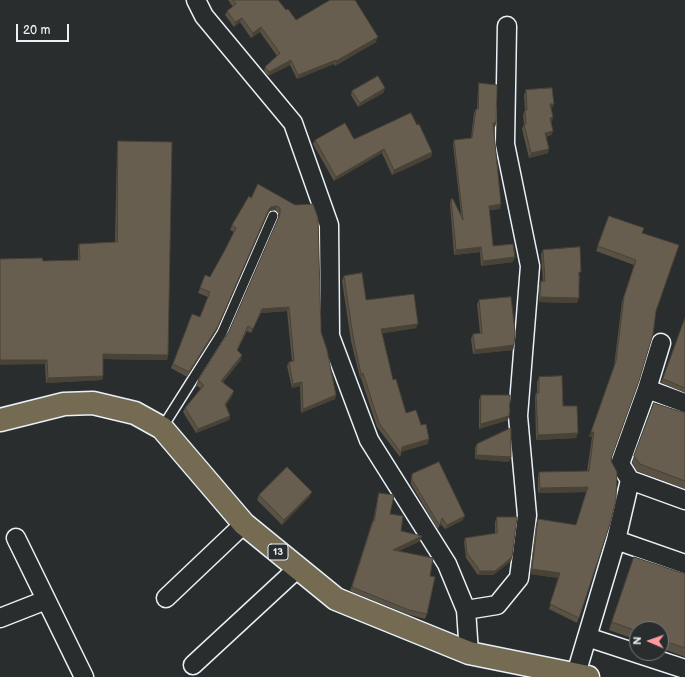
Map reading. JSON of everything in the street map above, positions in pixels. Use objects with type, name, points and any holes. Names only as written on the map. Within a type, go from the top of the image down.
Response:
[{"type":"main road","name":"13","points":[[0,420],[64,404],[92,403],[135,413],[162,428],[244,524],[336,599],[469,652],[582,675]]},
{"type":"street","points":[[196,0],[204,16],[293,123],[329,225],[330,336],[369,440],[447,564],[466,610],[469,652]]},
{"type":"street","points":[[466,610],[497,605],[518,578],[527,515],[518,416],[530,266],[505,144],[506,26]]},
{"type":"street","points":[[661,343],[647,389],[620,464],[630,480],[685,500]]},
{"type":"street","points":[[647,389],[685,403]]},
{"type":"street","points":[[582,675],[588,637],[616,540],[630,480]]},
{"type":"street","points":[[166,598],[244,524]]},
{"type":"street","points":[[16,538],[84,677]]},
{"type":"street","points":[[616,540],[685,564]]},
{"type":"street","points":[[193,665],[298,568]]},
{"type":"street","points":[[0,618],[46,600]]},
{"type":"street","points":[[588,637],[685,669]]},
{"type":"lane","points":[[162,428],[222,333],[273,216]]},
{"type":"building","points":[[233,0],[278,0],[286,10],[288,9],[296,20],[330,0],[355,0],[378,37],[336,61],[298,75],[291,60],[269,72],[265,67],[280,53],[261,27],[253,33],[242,18],[235,22],[227,11],[236,4]]},
{"type":"building","points":[[378,76],[385,88],[360,103],[352,91]]},
{"type":"building","points":[[479,83],[497,85],[496,123],[493,123],[501,204],[489,206],[493,246],[513,244],[515,257],[483,261],[481,247],[456,250],[451,199],[453,199],[463,220],[454,140],[472,138],[476,109],[478,109]]},
{"type":"building","points":[[552,88],[554,104],[550,104],[553,117],[550,118],[553,131],[545,133],[549,149],[531,153],[524,124],[526,124],[525,110],[527,110],[526,90]]},
{"type":"building","points":[[411,113],[417,125],[419,124],[432,152],[394,170],[384,149],[336,177],[315,140],[345,123],[354,139]]},
{"type":"building","points":[[118,141],[172,142],[168,355],[103,354],[103,376],[48,378],[47,360],[0,360],[0,259],[42,258],[43,261],[80,260],[79,244],[117,242]]},
{"type":"building","points":[[258,184],[295,205],[313,204],[318,218],[321,332],[327,350],[336,395],[303,409],[302,382],[293,384],[289,362],[294,361],[289,307],[262,309],[253,329],[248,326],[237,350],[242,355],[221,381],[234,391],[225,404],[230,416],[198,429],[185,408],[204,385],[198,380],[229,331],[280,214],[280,208],[277,206],[269,209],[218,326],[189,372],[173,364],[192,314],[200,317],[210,292],[200,288],[205,275],[210,277],[236,228],[232,225],[249,196],[251,198]]},
{"type":"building","points":[[609,216],[644,228],[642,233],[679,245],[656,311],[653,334],[639,381],[612,456],[611,461],[617,472],[616,499],[610,524],[579,618],[550,604],[560,573],[532,569],[538,519],[576,525],[588,487],[540,488],[539,472],[589,471],[594,432],[591,432],[616,361],[624,297],[636,260],[598,246]]},
{"type":"building","points":[[580,247],[581,272],[579,272],[579,298],[540,297],[541,281],[545,281],[543,250]]},
{"type":"building","points":[[362,273],[366,300],[414,294],[418,324],[381,329],[393,380],[396,379],[406,413],[416,410],[421,425],[426,424],[429,439],[402,447],[401,453],[379,423],[363,373],[361,374],[353,336],[344,276]]},
{"type":"building","points":[[511,297],[515,332],[514,345],[475,350],[473,334],[482,333],[479,300]]},
{"type":"building","points":[[685,318],[685,388],[663,379]]},
{"type":"building","points":[[562,376],[563,406],[577,406],[578,433],[538,435],[536,393],[539,393],[539,377]]},
{"type":"building","points":[[481,395],[510,395],[509,416],[481,424]]},
{"type":"building","points":[[654,403],[685,413],[685,481],[640,464],[634,456]]},
{"type":"building","points":[[511,428],[511,457],[476,455],[477,444]]},
{"type":"building","points":[[439,462],[465,516],[447,525],[442,518],[440,526],[412,480],[412,474]]},
{"type":"building","points":[[287,467],[312,492],[284,520],[259,495]]},
{"type":"building","points":[[379,493],[394,495],[390,514],[403,516],[401,531],[422,536],[393,550],[433,558],[430,576],[435,577],[427,614],[409,610],[352,587],[374,521]]},
{"type":"building","points":[[497,517],[517,517],[512,557],[495,571],[480,571],[467,553],[465,538],[497,533]]},
{"type":"building","points":[[634,557],[685,574],[685,648],[669,643],[669,621],[629,621],[629,628],[612,622]]}]
